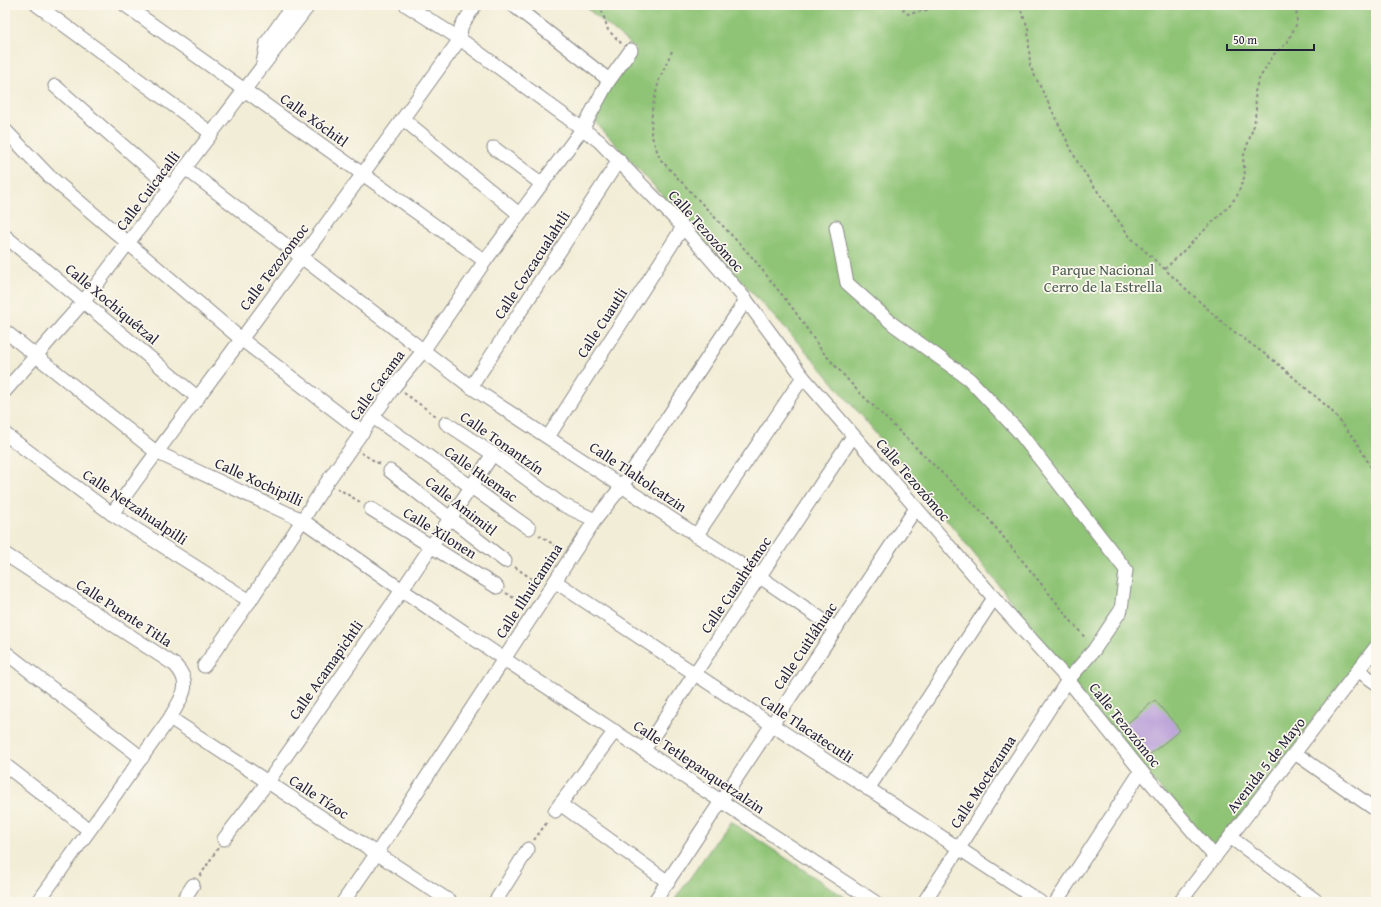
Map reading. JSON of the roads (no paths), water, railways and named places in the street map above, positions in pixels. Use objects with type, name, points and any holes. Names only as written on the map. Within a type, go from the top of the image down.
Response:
[{"type":"street","points":[[37,5],[211,133]]},
{"type":"street","name":"Calle Xóchitl","points":[[125,5],[485,261]]},
{"type":"street","name":"Calle Cuicacalli","points":[[5,391],[84,301],[309,5]]},
{"type":"street","name":"Calle Tezozómoc","points":[[406,5],[460,38],[583,128],[599,141],[682,226],[746,300],[803,377],[994,598],[1068,680],[1141,771],[1215,857]]},
{"type":"street","name":"Calle Tezozomoc","points":[[112,514],[156,452],[198,398],[403,119],[460,38],[461,27],[474,5]]},
{"type":"street","points":[[513,5],[609,80]]},
{"type":"street","points":[[262,68],[267,42],[290,9]]},
{"type":"street","name":"Calle Cacama","points":[[204,666],[250,601],[302,520],[394,387],[422,351],[485,261],[583,128],[609,80],[630,51]]},
{"type":"street","points":[[55,86],[170,187]]},
{"type":"street","points":[[403,119],[520,214]]},
{"type":"street","points":[[5,130],[49,176],[241,339],[363,432]]},
{"type":"street","points":[[494,148],[542,184]]},
{"type":"street","name":"Calle Cozcacualahtli","points":[[471,387],[618,160]]},
{"type":"street","points":[[185,168],[302,256],[422,351]]},
{"type":"street","name":"Calle Cuautli","points":[[548,437],[682,226]]},
{"type":"street","name":"Calle Moctezuma","points":[[836,227],[846,283],[894,324],[969,379],[1019,432],[1126,570],[1121,610],[1094,650],[1068,680],[924,902]]},
{"type":"street","name":"Calle Xochiquétzal","points":[[5,236],[198,398]]},
{"type":"street","name":"Calle Ilhuicamina","points":[[343,902],[553,587],[595,520],[622,486],[746,300]]},
{"type":"street","name":"Calle Xochipilli","points":[[5,331],[35,357],[156,452],[302,520],[504,659]]},
{"type":"street","name":"Calle Tlaltolcatzin","points":[[422,351],[471,387],[760,577],[836,629]]},
{"type":"street","points":[[696,536],[803,377]]},
{"type":"street","name":"Calle Huemac","points":[[373,417],[529,528]]},
{"type":"street","name":"Calle Tonantzín","points":[[446,423],[493,454],[561,504],[595,520]]},
{"type":"street","name":"Calle Netzahualpilli","points":[[5,434],[112,514],[250,601]]},
{"type":"street","name":"Calle Cuauhtémoc","points":[[644,750],[853,436]]},
{"type":"street","name":"Calle Acamapichtli","points":[[224,839],[267,783],[402,590],[470,486],[493,454]]},
{"type":"street","name":"Calle Amimitl","points":[[390,471],[505,561]]},
{"type":"street","name":"Calle Cuitláhuac","points":[[654,902],[722,802],[916,508]]},
{"type":"street","name":"Calle Xilonen","points":[[371,509],[497,587]]},
{"type":"street","name":"Calle Puente Titla","points":[[5,554],[175,665],[185,679],[185,687],[170,718]]},
{"type":"street","name":"Calle Tlacatecutli","points":[[553,587],[773,724],[1040,902]]},
{"type":"street","points":[[868,788],[994,598]]},
{"type":"street","name":"Avenida 5 de Mayo","points":[[1180,902],[1376,647]]},
{"type":"street","points":[[5,652],[142,758]]},
{"type":"street","name":"Calle Tetlepanquetzalzin","points":[[504,659],[875,902]]},
{"type":"street","points":[[1359,671],[1376,683]]},
{"type":"street","points":[[38,902],[170,718]]},
{"type":"street","name":"Calle Tízoc","points":[[170,718],[267,783],[451,902]]},
{"type":"street","points":[[615,731],[558,808],[668,882]]},
{"type":"street","points":[[1295,753],[1376,810]]},
{"type":"street","points":[[5,766],[89,830]]},
{"type":"street","points":[[1056,902],[1141,771]]},
{"type":"street","points":[[1230,837],[1318,902]]},
{"type":"street","points":[[495,902],[528,849]]},
{"type":"street","points":[[182,902],[194,886]]},
{"type":"park label","name":"Parque Nacional Cerro de la Estrella","points":[[1103,278]]}]
